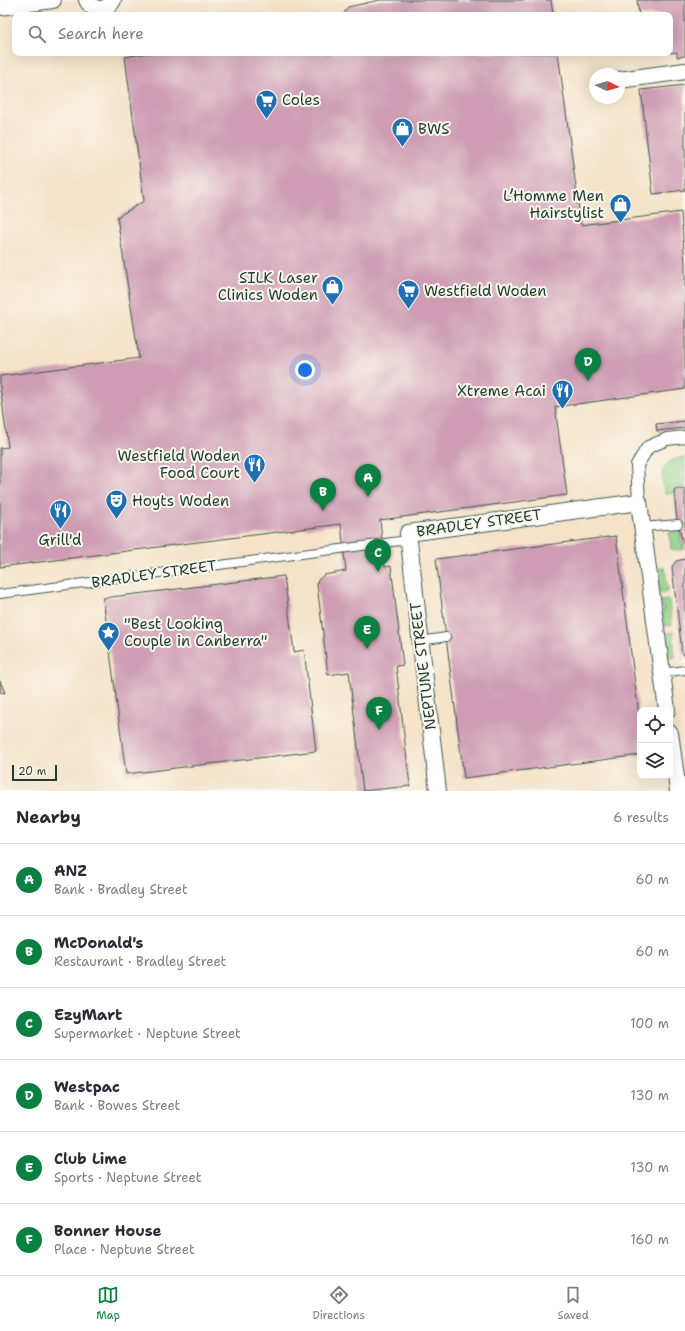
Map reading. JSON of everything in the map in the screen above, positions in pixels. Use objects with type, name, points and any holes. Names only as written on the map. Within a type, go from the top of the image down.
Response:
[{"type":"street","points":[[0,7],[53,0]]},
{"type":"street","points":[[88,0],[93,7],[101,9],[109,6],[113,0]]},
{"type":"street","points":[[625,79],[685,72]]},
{"type":"street","points":[[667,707],[639,502],[637,465],[648,447],[667,439],[685,437]]},
{"type":"street","name":"BRADLEY STREET","points":[[408,540],[408,533],[639,502]]},
{"type":"street","name":"NEPTUNE STREET","points":[[408,540],[438,791]]},
{"type":"street","points":[[671,743],[678,791]]},
{"type":"lane","points":[[643,527],[678,524]]},
{"type":"lane","name":"BRADLEY STREET","points":[[0,594],[408,540]]},
{"type":"lane","points":[[420,641],[446,637]]},
{"type":"lane","points":[[662,673],[685,670]]},
{"type":"lane","points":[[678,791],[685,786]]},
{"type":"green space","points":[[685,457],[685,489],[675,489],[674,493],[665,494],[662,480],[664,469],[671,461]]},
{"type":"green space","points":[[679,531],[684,549],[671,549],[669,532]]},
{"type":"green space","points":[[660,568],[665,568],[668,589],[666,590],[667,592],[660,594],[658,571]]},
{"type":"green space","points":[[669,600],[672,625],[664,626],[662,612],[664,611],[664,608],[662,608],[661,601]]},
{"type":"green space","points":[[673,632],[675,657],[671,658],[668,657],[667,653],[669,653],[669,650],[667,649],[665,633]]},
{"type":"building","points":[[380,0],[551,0],[553,12],[345,12],[348,7]]},
{"type":"building","points":[[637,0],[685,0],[685,56],[677,57],[677,52],[673,53],[673,12],[639,12]]},
{"type":"building","name":"Westfield Woden","points":[[558,56],[581,225],[681,212],[685,263],[685,389],[555,407],[567,495],[380,520],[385,567],[391,566],[403,665],[396,666],[410,786],[363,791],[349,672],[328,675],[317,584],[318,580],[324,575],[346,571],[341,524],[0,567],[0,448],[8,447],[0,376],[139,358],[117,217],[144,201],[125,57]]},
{"type":"building","points":[[685,85],[685,190],[653,194],[641,90]]},
{"type":"building","points":[[685,421],[685,428],[657,431],[656,424]]},
{"type":"building","points":[[675,489],[685,489],[685,551],[677,520]]},
{"type":"building","points":[[616,536],[638,707],[637,755],[464,778],[436,559]]},
{"type":"building","points":[[685,559],[685,657],[682,652],[672,567],[676,561]]},
{"type":"building","points":[[284,576],[294,652],[304,650],[316,751],[126,774],[103,598]]},
{"type":"building","points":[[0,681],[5,693],[0,692]]},
{"type":"place","name":"Coles","points":[[266,120]]},
{"type":"place","name":"BWS","points":[[403,148]]},
{"type":"place","name":"L’Homme Men Hairstylist","points":[[620,224]]},
{"type":"place","name":"SILK Laser Clinics Woden","points":[[333,306]]},
{"type":"place","name":"Westfield Woden","points":[[408,310]]},
{"type":"place","name":"Westpac","points":[[588,381]]},
{"type":"place","name":"Xtreme Acai","points":[[562,410]]},
{"type":"place","name":"Westfield Woden Food Court","points":[[255,484]]},
{"type":"place","name":"ANZ","points":[[368,497]]},
{"type":"place","name":"McDonald's","points":[[323,511]]},
{"type":"place","name":"Hoyts Woden","points":[[117,520]]},
{"type":"place","name":"Grill'd","points":[[60,530]]},
{"type":"place","name":"EzyMart","points":[[378,572]]},
{"type":"place","name":"Club Lime","points":[[367,649]]},
{"type":"place","name":"\"Best Looking Couple in Canberra\"","points":[[108,652]]},
{"type":"place","name":"Bonner House","points":[[379,730]]}]
